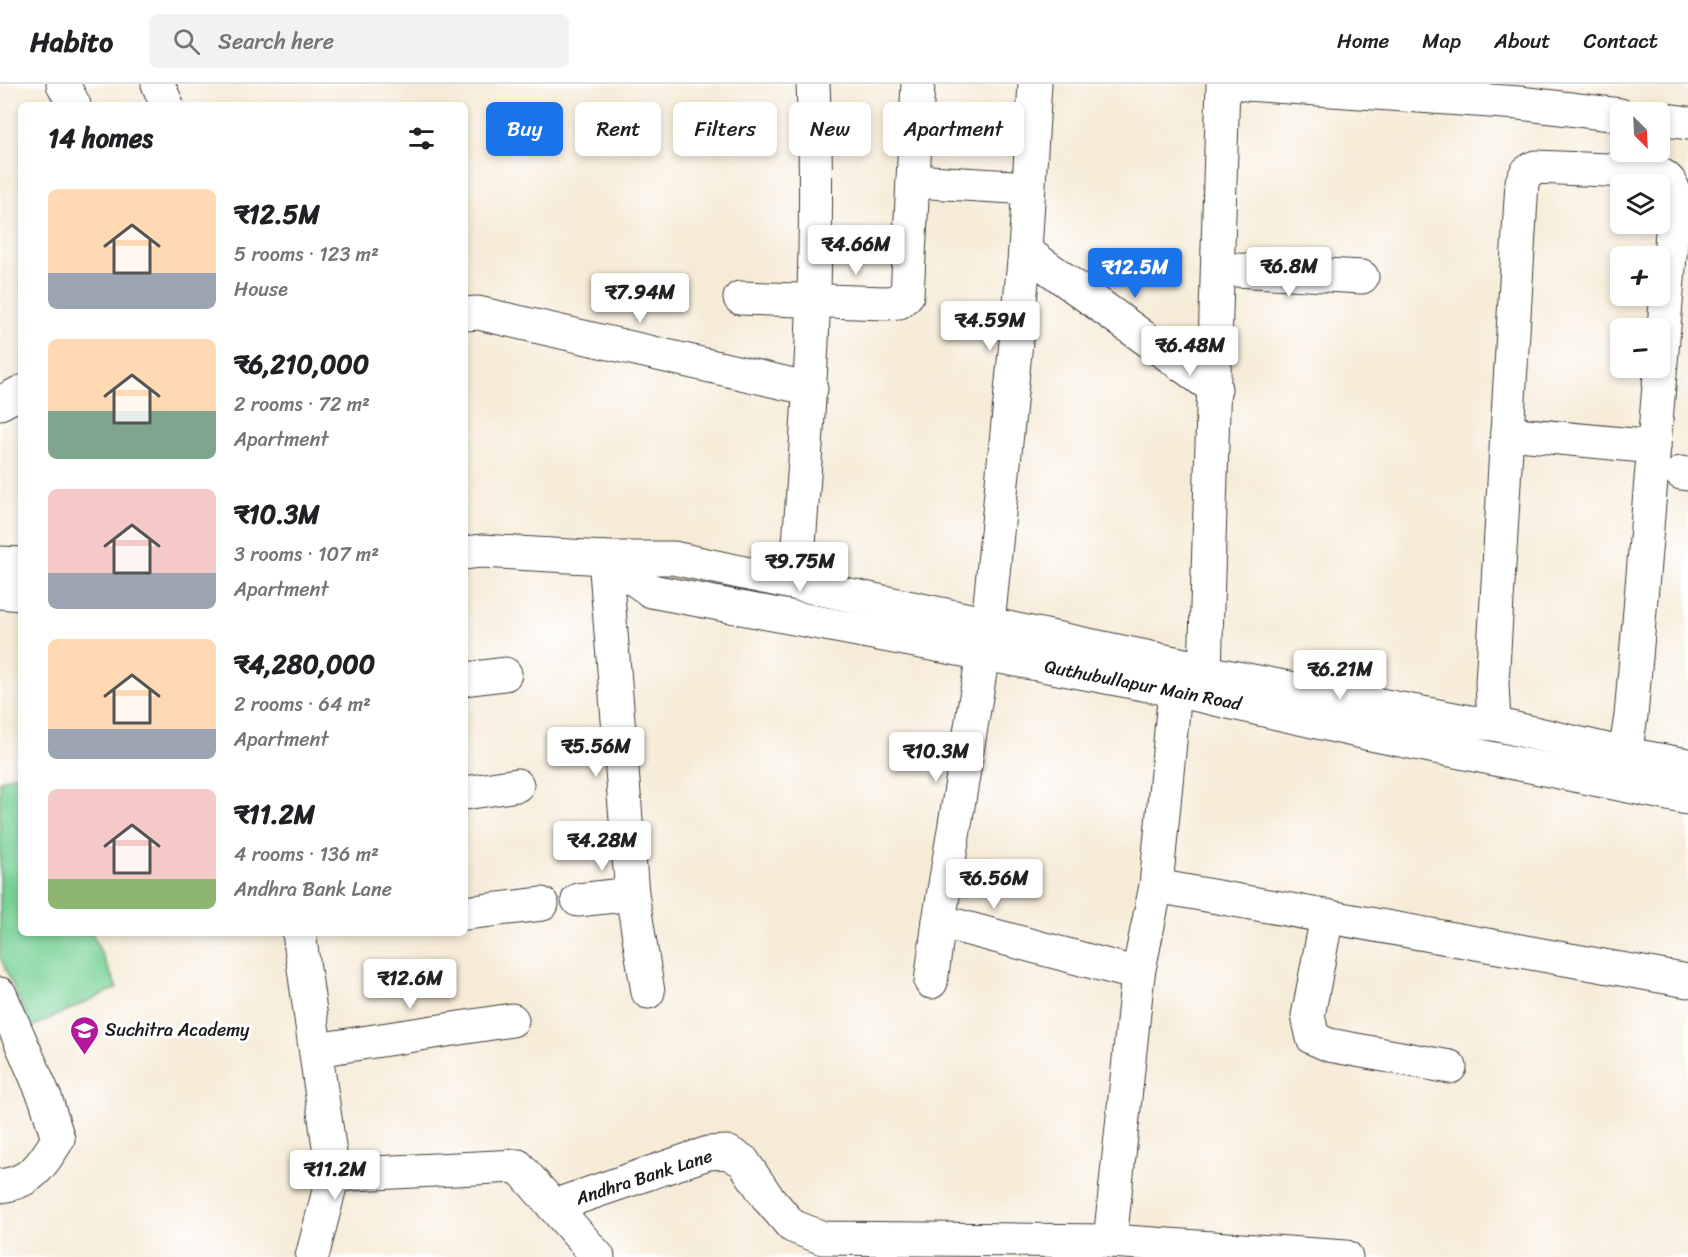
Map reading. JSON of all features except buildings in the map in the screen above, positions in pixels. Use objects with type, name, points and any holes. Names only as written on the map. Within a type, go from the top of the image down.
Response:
[{"type":"street","points":[[63,84],[72,102]]},
{"type":"street","points":[[796,583],[811,389],[817,155],[813,84]]},
{"type":"street","points":[[740,298],[885,303],[899,302],[907,295],[918,84]]},
{"type":"street","points":[[931,982],[985,639],[1025,251],[1035,84]]},
{"type":"street","points":[[1205,672],[1223,84]]},
{"type":"street","points":[[1246,84],[1519,93],[1610,113]]},
{"type":"street","points":[[1670,121],[1688,123]]},
{"type":"street","points":[[1494,723],[1492,683],[1522,182],[1527,172],[1535,167],[1656,172],[1667,177],[1673,186],[1675,197],[1631,716],[1625,754]]},
{"type":"street","points":[[913,181],[1029,188]]},
{"type":"street","points":[[1025,251],[1215,389]]},
{"type":"street","points":[[1218,269],[1362,277]]},
{"type":"street","points":[[468,314],[478,313],[811,389]]},
{"type":"street","points":[[0,403],[18,394]]},
{"type":"street","points":[[1507,432],[1654,447]]},
{"type":"street","name":"Quthubullapur Main Road","points":[[470,546],[605,558],[673,558],[796,583],[985,639],[1175,690],[1366,733],[1688,798]]},
{"type":"street","points":[[605,558],[632,894],[648,992]]},
{"type":"street","name":"Quthubullapur Main Road","points":[[605,558],[651,591],[1205,672],[1470,722],[1494,723],[1625,754],[1688,765]]},
{"type":"street","points":[[0,563],[18,564]]},
{"type":"street","points":[[0,592],[18,594]]},
{"type":"street","points":[[468,679],[505,674]]},
{"type":"street","points":[[1110,1241],[1138,974],[1156,886],[1175,690]]},
{"type":"street","points":[[468,793],[517,785]]},
{"type":"street","points":[[1156,886],[1688,981]]},
{"type":"street","points":[[578,900],[632,894]]},
{"type":"street","points":[[468,913],[542,904]]},
{"type":"street","points":[[1327,916],[1308,1016],[1313,1038],[1329,1045],[1450,1067]]},
{"type":"street","points":[[939,921],[1138,974]]},
{"type":"street","points":[[299,936],[333,1175],[312,1257]]},
{"type":"street","points":[[0,994],[46,1100],[57,1139],[40,1168],[12,1185],[0,1186]]},
{"type":"street","points":[[316,1050],[512,1020]]},
{"type":"street","name":"Andhra Bank Lane","points":[[553,1206],[708,1153],[727,1152],[743,1161],[768,1198],[792,1226],[823,1239],[1110,1241],[1346,1257]]},
{"type":"street","points":[[333,1175],[518,1166],[598,1257]]},
{"type":"green space","points":[[18,773],[18,936],[93,936],[117,988],[31,1027],[0,957],[0,781]]},
{"type":"place","name":"Suchitra Academy","points":[[84,1056]]}]
